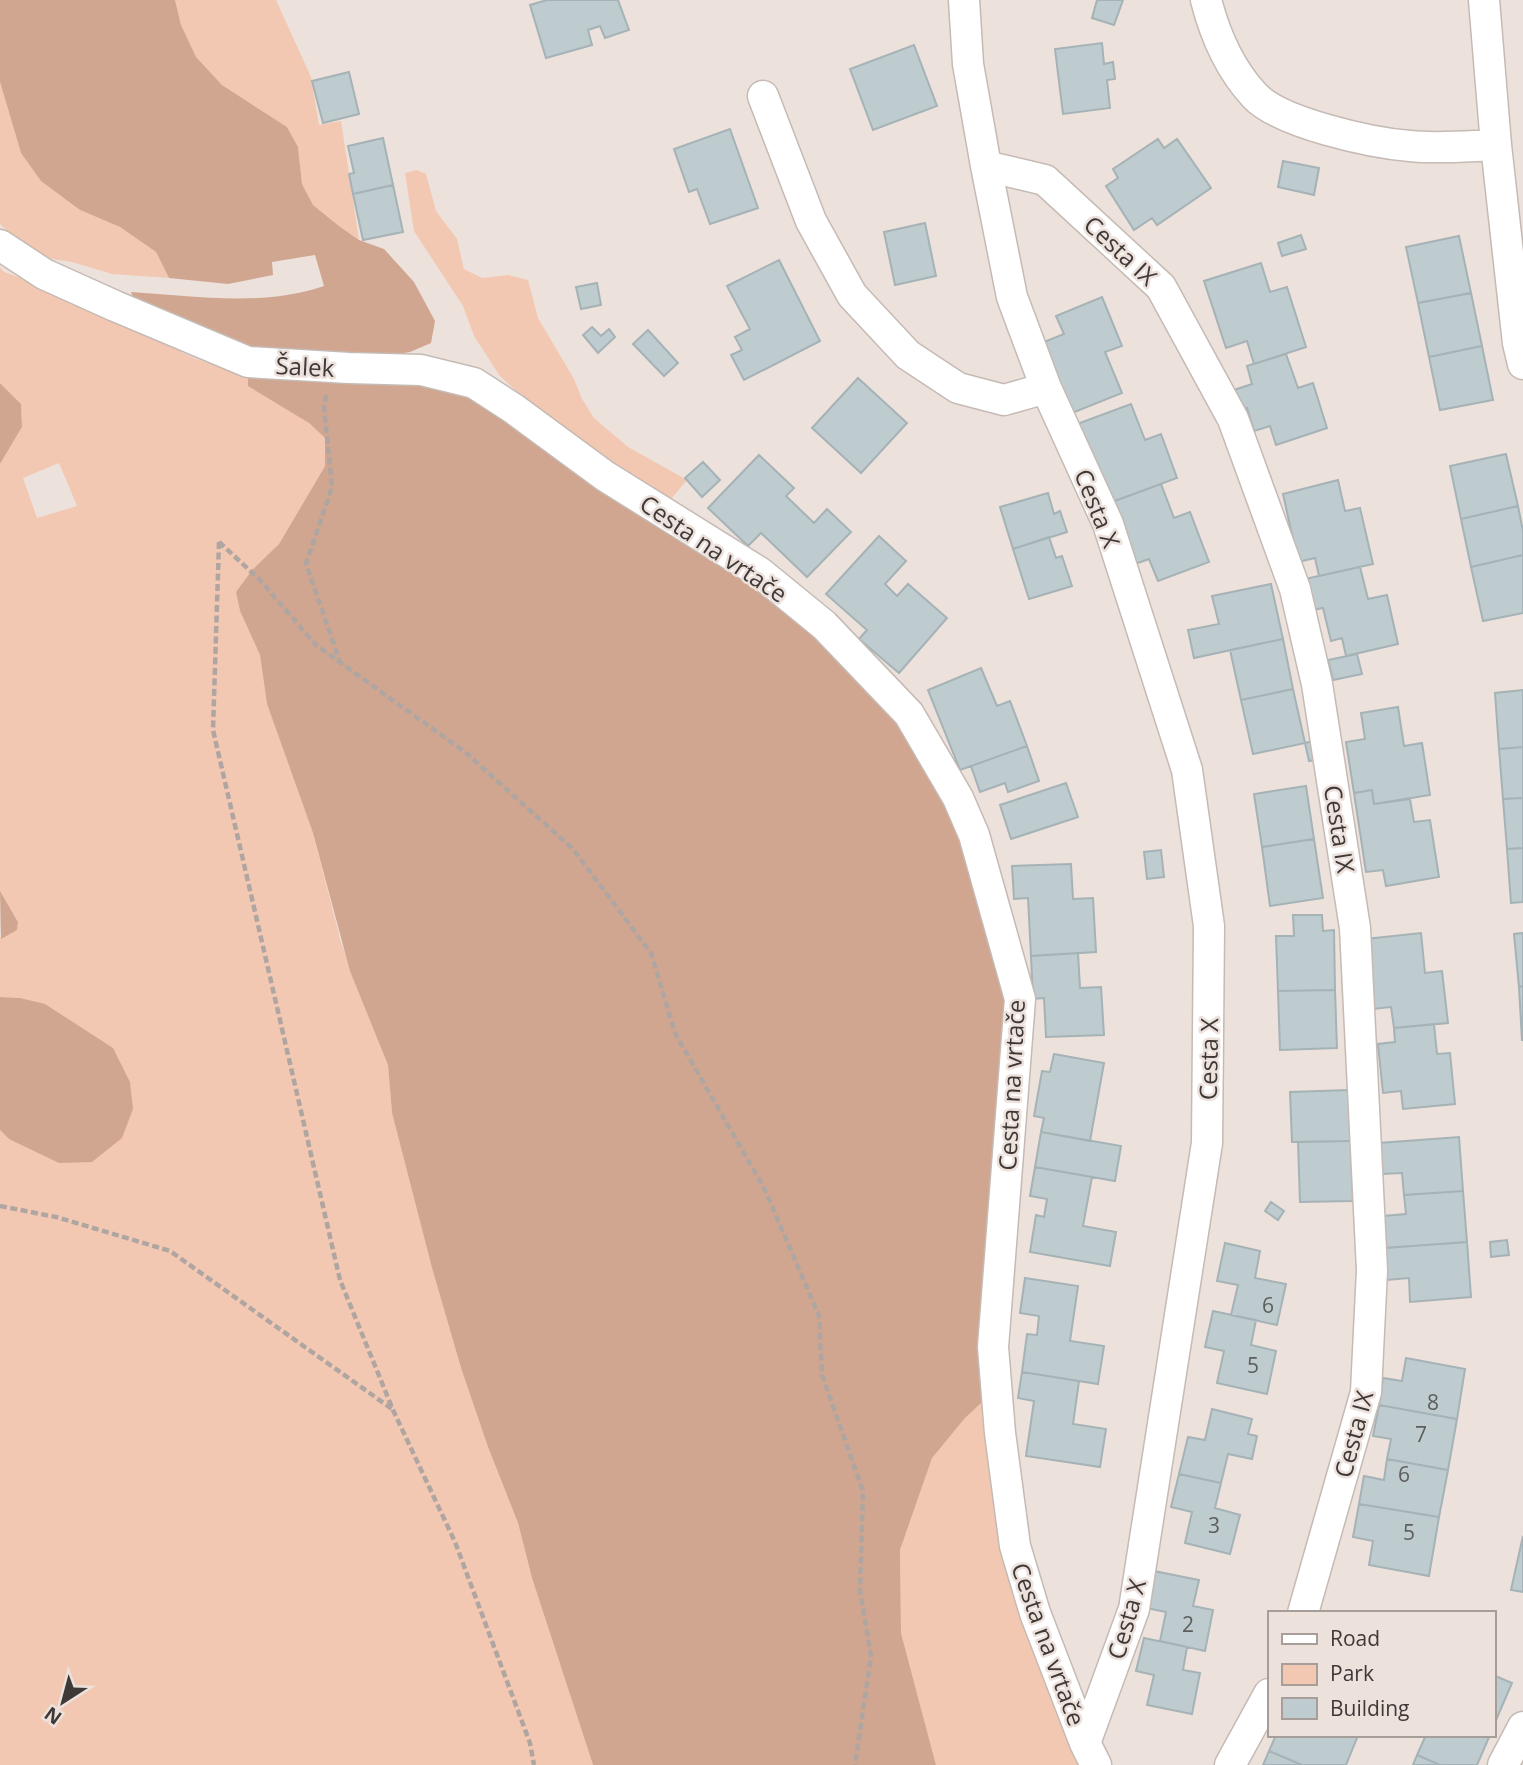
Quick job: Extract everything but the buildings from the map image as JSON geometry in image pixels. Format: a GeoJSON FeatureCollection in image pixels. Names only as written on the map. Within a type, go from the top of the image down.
{"type":"FeatureCollection","features":[{"type":"Feature","properties":{"kind":"street","name":"Cesta X"},"geometry":{"type":"LineString","coordinates":[[964,0],[968,64],[1012,297],[1046,388],[1108,524],[1187,770],[1209,926],[1207,1143],[1134,1609],[1091,1754]]}},
{"type":"Feature","properties":{"kind":"street"},"geometry":{"type":"LineString","coordinates":[[1206,0],[1227,59],[1255,97],[1281,114],[1331,132],[1410,146],[1496,145]]}},
{"type":"Feature","properties":{"kind":"street"},"geometry":{"type":"LineString","coordinates":[[1484,0],[1517,343],[1523,364]]}},
{"type":"Feature","properties":{"kind":"street"},"geometry":{"type":"LineString","coordinates":[[763,96],[811,221],[852,295],[908,355],[958,388],[1004,400],[1046,388]]}},
{"type":"Feature","properties":{"kind":"street","name":"Cesta IX"},"geometry":{"type":"LineString","coordinates":[[986,166],[1045,180],[1161,288],[1233,419],[1295,589],[1317,684],[1355,928],[1372,1270],[1366,1392],[1304,1611]]}},
{"type":"Feature","properties":{"kind":"street","name":"Šalek"},"geometry":{"type":"LineString","coordinates":[[0,245],[44,274],[248,362],[421,370],[474,383],[605,476]]}},
{"type":"Feature","properties":{"kind":"street","name":"Cesta na vrtače"},"geometry":{"type":"LineString","coordinates":[[605,476],[759,572],[824,625],[909,714],[958,798],[974,835],[1020,999],[993,1347],[1000,1433],[1015,1546],[1035,1614],[1091,1754]]}},
{"type":"Feature","properties":{"kind":"street"},"geometry":{"type":"LineString","coordinates":[[1230,1765],[1268,1696]]}},
{"type":"Feature","properties":{"kind":"street"},"geometry":{"type":"LineString","coordinates":[[1503,1765],[1523,1727]]}},
{"type":"Feature","properties":{"kind":"path"},"geometry":{"type":"LineString","coordinates":[[331,367],[324,407],[332,487],[306,564],[341,663]]}},
{"type":"Feature","properties":{"kind":"path"},"geometry":{"type":"LineString","coordinates":[[534,1765],[530,1742],[455,1542],[393,1410],[340,1280],[213,730],[219,542],[259,579],[316,645],[464,752],[573,849],[651,953],[675,1033],[765,1190],[819,1316],[822,1375],[863,1491],[860,1590],[871,1656],[855,1765]]}},
{"type":"Feature","properties":{"kind":"path"},"geometry":{"type":"LineString","coordinates":[[0,1206],[56,1217],[170,1251],[393,1410]]}},
{"type":"Feature","properties":{"kind":"green space"},"geometry":{"type":"Polygon","coordinates":[[[175,0],[276,0],[311,77],[319,125],[341,121],[359,240],[313,205],[302,184],[298,147],[287,127],[222,85],[195,57],[181,25],[175,0]]]}},
{"type":"Feature","properties":{"kind":"green space"},"geometry":{"type":"Polygon","coordinates":[[[0,82],[21,153],[80,210],[120,227],[156,252],[169,278],[112,274],[52,259],[23,246],[0,224],[0,82]]]}},
{"type":"Feature","properties":{"kind":"green space"},"geometry":{"type":"Polygon","coordinates":[[[417,170],[426,174],[436,211],[457,239],[464,269],[482,278],[508,275],[528,280],[538,318],[594,418],[628,447],[687,480],[671,499],[640,482],[545,418],[500,376],[474,336],[463,306],[414,231],[405,173],[417,170]]]}},
{"type":"Feature","properties":{"kind":"green space"},"geometry":{"type":"Polygon","coordinates":[[[0,267],[4,272],[35,283],[196,359],[248,376],[325,438],[325,466],[279,544],[252,570],[236,592],[240,611],[260,655],[267,704],[313,833],[341,942],[388,1065],[392,1113],[461,1368],[518,1523],[532,1578],[593,1765],[0,1765],[0,1130],[9,1139],[20,998],[0,997],[0,938],[17,930],[18,922],[0,891],[0,464],[22,427],[21,404],[0,383],[0,267]],[[59,463],[23,478],[37,518],[77,506],[59,463]]]}},
{"type":"Feature","properties":{"kind":"green space"},"geometry":{"type":"Polygon","coordinates":[[[991,1394],[1086,1765],[936,1765],[901,1633],[900,1550],[932,1457],[965,1418],[991,1394]]]}},
{"type":"Feature","properties":{"kind":"shaded area"},"geometry":{"type":"Polygon","coordinates":[[[0,0],[175,0],[181,25],[196,57],[222,85],[287,127],[298,147],[302,184],[313,205],[359,240],[384,249],[414,282],[435,321],[431,343],[410,352],[360,360],[282,355],[241,346],[135,303],[131,292],[253,298],[324,286],[315,255],[272,262],[273,275],[228,284],[169,278],[156,252],[120,227],[80,210],[41,181],[21,153],[0,82],[0,0]]]}},
{"type":"Feature","properties":{"kind":"shaded area"},"geometry":{"type":"Polygon","coordinates":[[[248,376],[424,378],[475,392],[771,588],[910,727],[961,819],[1012,1004],[991,1394],[965,1418],[932,1458],[900,1550],[901,1633],[936,1765],[593,1765],[532,1578],[518,1523],[461,1368],[392,1113],[388,1065],[350,971],[313,833],[267,704],[260,655],[240,611],[236,592],[252,570],[279,544],[325,466],[325,438],[309,423],[248,386],[248,376]]]}},
{"type":"Feature","properties":{"kind":"shaded area"},"geometry":{"type":"Polygon","coordinates":[[[0,383],[21,404],[22,427],[0,464],[0,383]]]}},
{"type":"Feature","properties":{"kind":"shaded area"},"geometry":{"type":"Polygon","coordinates":[[[0,891],[18,922],[17,930],[1,939],[0,891]]]}},
{"type":"Feature","properties":{"kind":"shaded area"},"geometry":{"type":"Polygon","coordinates":[[[0,997],[45,1004],[113,1048],[130,1082],[133,1109],[122,1138],[92,1162],[59,1163],[9,1139],[0,1130],[0,997]]]}}]}
